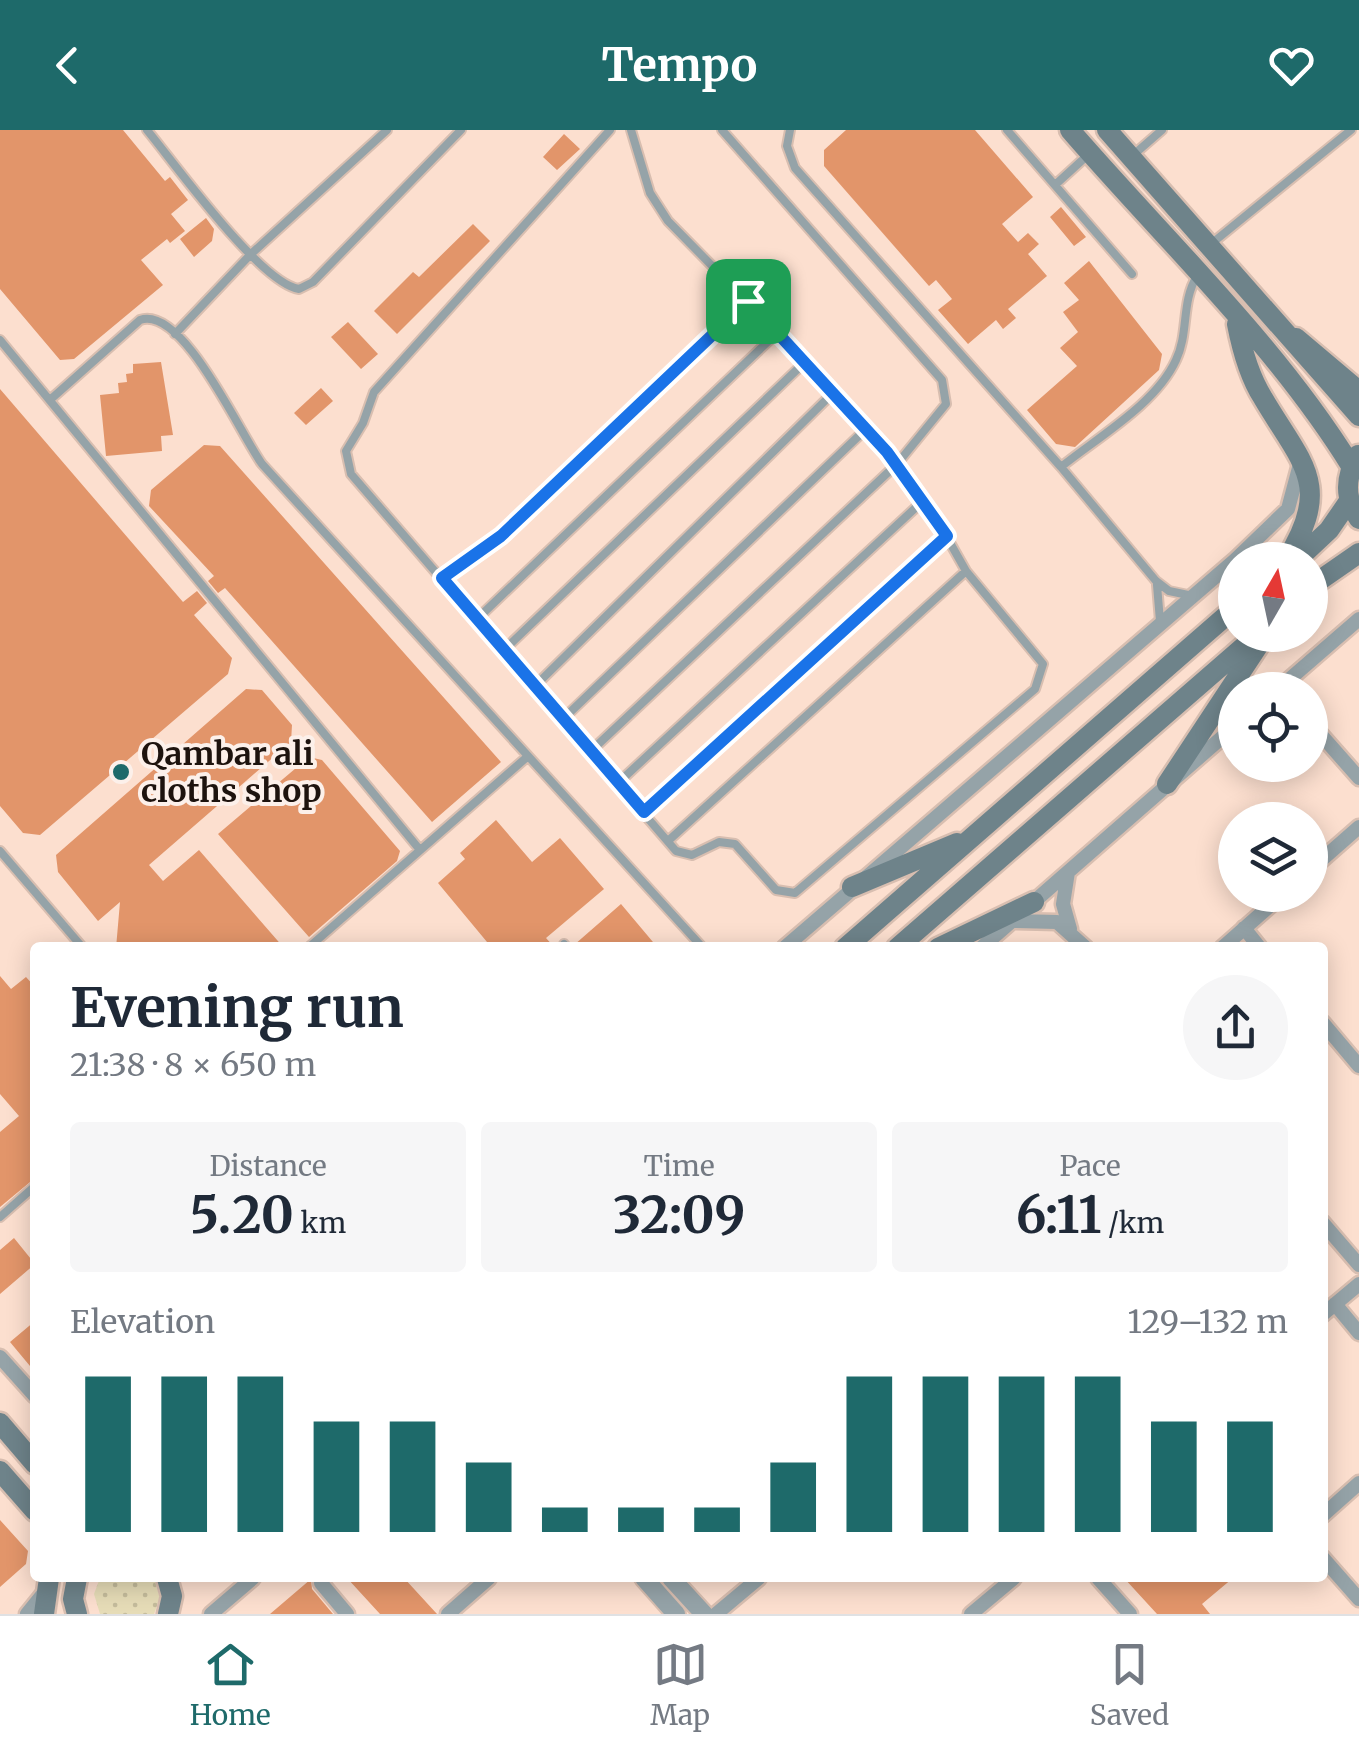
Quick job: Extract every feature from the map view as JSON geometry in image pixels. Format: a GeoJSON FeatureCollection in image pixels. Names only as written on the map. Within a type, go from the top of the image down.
{"type":"FeatureCollection","features":[{"type":"Feature","properties":{"kind":"main road"},"geometry":{"type":"LineString","coordinates":[[1070,130],[1355,460],[1354,510],[1316,542]]}},
{"type":"Feature","properties":{"kind":"main road"},"geometry":{"type":"LineString","coordinates":[[1107,130],[1359,416]]}},
{"type":"Feature","properties":{"kind":"main road"},"geometry":{"type":"LineString","coordinates":[[1236,318],[1260,394],[1300,453],[1310,496],[1307,517],[1295,542]]}},
{"type":"Feature","properties":{"kind":"main road"},"geometry":{"type":"LineString","coordinates":[[1278,327],[1314,350],[1359,392]]}},
{"type":"Feature","properties":{"kind":"main road"},"geometry":{"type":"LineString","coordinates":[[1328,575],[1359,553]]}},
{"type":"Feature","properties":{"kind":"main road"},"geometry":{"type":"LineString","coordinates":[[851,942],[1218,623]]}},
{"type":"Feature","properties":{"kind":"main road"},"geometry":{"type":"LineString","coordinates":[[904,942],[1237,652]]}},
{"type":"Feature","properties":{"kind":"main road"},"geometry":{"type":"LineString","coordinates":[[1168,784],[1255,652]]}},
{"type":"Feature","properties":{"kind":"main road"},"geometry":{"type":"LineString","coordinates":[[852,887],[972,836]]}},
{"type":"Feature","properties":{"kind":"main road"},"geometry":{"type":"LineString","coordinates":[[951,942],[1034,902]]}},
{"type":"Feature","properties":{"kind":"main road"},"geometry":{"type":"LineString","coordinates":[[0,1423],[30,1458]]}},
{"type":"Feature","properties":{"kind":"main road"},"geometry":{"type":"LineString","coordinates":[[0,1471],[30,1506]]}},
{"type":"Feature","properties":{"kind":"main road"},"geometry":{"type":"LineString","coordinates":[[44,1614],[49,1582]]}},
{"type":"Feature","properties":{"kind":"street"},"geometry":{"type":"LineString","coordinates":[[1254,542],[1288,510],[1300,453]]}},
{"type":"Feature","properties":{"kind":"street"},"geometry":{"type":"LineString","coordinates":[[791,942],[1218,575]]}},
{"type":"Feature","properties":{"kind":"street"},"geometry":{"type":"LineString","coordinates":[[1298,672],[1359,619]]}},
{"type":"Feature","properties":{"kind":"street"},"geometry":{"type":"LineString","coordinates":[[988,942],[1218,741]]}},
{"type":"Feature","properties":{"kind":"street"},"geometry":{"type":"LineString","coordinates":[[1328,743],[1359,778]]}},
{"type":"Feature","properties":{"kind":"street"},"geometry":{"type":"LineString","coordinates":[[1328,855],[1359,828]]}},
{"type":"Feature","properties":{"kind":"street"},"geometry":{"type":"LineString","coordinates":[[1068,872],[1063,904],[1070,930]]}},
{"type":"Feature","properties":{"kind":"street"},"geometry":{"type":"LineString","coordinates":[[1229,942],[1262,912]]}},
{"type":"Feature","properties":{"kind":"street"},"geometry":{"type":"LineString","coordinates":[[1011,921],[1049,919],[1070,930],[1081,942]]}},
{"type":"Feature","properties":{"kind":"street"},"geometry":{"type":"LineString","coordinates":[[1244,928],[1255,942]]}},
{"type":"Feature","properties":{"kind":"street"},"geometry":{"type":"LineString","coordinates":[[1328,1028],[1356,1057]]}},
{"type":"Feature","properties":{"kind":"street"},"geometry":{"type":"LineString","coordinates":[[1328,1229],[1359,1264]]}},
{"type":"Feature","properties":{"kind":"street"},"geometry":{"type":"LineString","coordinates":[[1328,1310],[1359,1284]]}},
{"type":"Feature","properties":{"kind":"street"},"geometry":{"type":"LineString","coordinates":[[1336,1304],[1359,1333]]}},
{"type":"Feature","properties":{"kind":"street"},"geometry":{"type":"LineString","coordinates":[[0,1357],[30,1390]]}},
{"type":"Feature","properties":{"kind":"street"},"geometry":{"type":"LineString","coordinates":[[1328,1511],[1359,1483]]}},
{"type":"Feature","properties":{"kind":"street"},"geometry":{"type":"LineString","coordinates":[[1328,1564],[1359,1599]]}},
{"type":"Feature","properties":{"kind":"street"},"geometry":{"type":"LineString","coordinates":[[26,1614],[48,1582]]}},
{"type":"Feature","properties":{"kind":"street"},"geometry":{"type":"LineString","coordinates":[[212,1614],[249,1582]]}},
{"type":"Feature","properties":{"kind":"street"},"geometry":{"type":"LineString","coordinates":[[448,1614],[484,1582]]}},
{"type":"Feature","properties":{"kind":"street"},"geometry":{"type":"LineString","coordinates":[[648,1582],[676,1614]]}},
{"type":"Feature","properties":{"kind":"street"},"geometry":{"type":"LineString","coordinates":[[675,1582],[704,1614]]}},
{"type":"Feature","properties":{"kind":"street"},"geometry":{"type":"LineString","coordinates":[[716,1614],[754,1582]]}},
{"type":"Feature","properties":{"kind":"street"},"geometry":{"type":"LineString","coordinates":[[971,1614],[1009,1582]]}},
{"type":"Feature","properties":{"kind":"street"},"geometry":{"type":"LineString","coordinates":[[1102,1582],[1130,1614]]}},
{"type":"Feature","properties":{"kind":"street"},"geometry":{"type":"LineString","coordinates":[[321,1583],[347,1614]]}},
{"type":"Feature","properties":{"kind":"lane"},"geometry":{"type":"LineString","coordinates":[[147,130],[250,255],[288,286],[309,286],[461,130]]}},
{"type":"Feature","properties":{"kind":"lane"},"geometry":{"type":"LineString","coordinates":[[175,334],[250,255],[387,130]]}},
{"type":"Feature","properties":{"kind":"lane"},"geometry":{"type":"LineString","coordinates":[[610,130],[386,376],[348,444],[345,459],[351,474],[668,841],[687,856],[719,842],[734,844],[776,890],[795,893],[1035,689],[1043,671],[1041,658],[966,572],[924,500],[835,391],[658,208],[631,130]]}},
{"type":"Feature","properties":{"kind":"lane"},"geometry":{"type":"LineString","coordinates":[[591,751],[897,464],[944,410],[945,386],[722,130]]}},
{"type":"Feature","properties":{"kind":"lane"},"geometry":{"type":"LineString","coordinates":[[790,130],[786,146],[795,168],[1062,467],[1156,581],[1169,591],[1193,596]]}},
{"type":"Feature","properties":{"kind":"lane"},"geometry":{"type":"LineString","coordinates":[[1007,130],[1132,274]]}},
{"type":"Feature","properties":{"kind":"lane"},"geometry":{"type":"LineString","coordinates":[[1130,157],[1162,130]]}},
{"type":"Feature","properties":{"kind":"lane"},"geometry":{"type":"LineString","coordinates":[[1208,246],[1351,130]]}},
{"type":"Feature","properties":{"kind":"lane"},"geometry":{"type":"LineString","coordinates":[[1055,184],[1090,153]]}},
{"type":"Feature","properties":{"kind":"lane"},"geometry":{"type":"LineString","coordinates":[[1062,467],[1168,374],[1182,345],[1187,300],[1197,276]]}},
{"type":"Feature","properties":{"kind":"lane"},"geometry":{"type":"LineString","coordinates":[[442,578],[501,536],[748,301]]}},
{"type":"Feature","properties":{"kind":"lane"},"geometry":{"type":"LineString","coordinates":[[51,399],[140,320],[160,319],[214,381],[262,464],[697,942]]}},
{"type":"Feature","properties":{"kind":"lane"},"geometry":{"type":"LineString","coordinates":[[477,619],[778,332]]}},
{"type":"Feature","properties":{"kind":"lane"},"geometry":{"type":"LineString","coordinates":[[0,340],[420,850]]}},
{"type":"Feature","properties":{"kind":"lane"},"geometry":{"type":"LineString","coordinates":[[504,650],[806,361]]}},
{"type":"Feature","properties":{"kind":"lane"},"geometry":{"type":"LineString","coordinates":[[535,686],[835,391]]}},
{"type":"Feature","properties":{"kind":"lane"},"geometry":{"type":"LineString","coordinates":[[564,720],[866,428]]}},
{"type":"Feature","properties":{"kind":"lane"},"geometry":{"type":"LineString","coordinates":[[618,783],[924,500]]}},
{"type":"Feature","properties":{"kind":"lane"},"geometry":{"type":"LineString","coordinates":[[644,812],[947,536]]}},
{"type":"Feature","properties":{"kind":"lane"},"geometry":{"type":"LineString","coordinates":[[668,841],[966,572]]}},
{"type":"Feature","properties":{"kind":"lane"},"geometry":{"type":"LineString","coordinates":[[1156,581],[1162,606],[1160,624]]}},
{"type":"Feature","properties":{"kind":"lane"},"geometry":{"type":"LineString","coordinates":[[315,942],[527,758]]}},
{"type":"Feature","properties":{"kind":"lane"},"geometry":{"type":"LineString","coordinates":[[0,852],[78,942]]}},
{"type":"Feature","properties":{"kind":"lane"},"geometry":{"type":"LineString","coordinates":[[0,1217],[30,1190]]}},
{"type":"Feature","properties":{"kind":"sand"},"geometry":{"type":"Polygon","coordinates":[[[98,1582],[155,1582],[160,1598],[154,1614],[100,1614],[94,1594],[98,1582]]]}},
{"type":"Feature","properties":{"kind":"building"},"geometry":{"type":"Polygon","coordinates":[[[0,130],[123,130],[165,181],[170,177],[188,200],[171,214],[185,231],[170,243],[167,239],[141,260],[163,285],[74,359],[60,360],[0,289],[0,130]]]}},
{"type":"Feature","properties":{"kind":"building"},"geometry":{"type":"Polygon","coordinates":[[[846,130],[975,130],[1033,197],[1002,224],[1018,242],[1028,233],[1039,244],[1028,254],[1047,276],[1008,309],[1016,318],[1003,329],[996,320],[968,344],[938,310],[952,299],[936,280],[929,286],[824,166],[824,150],[846,130]]]}},
{"type":"Feature","properties":{"kind":"building"},"geometry":{"type":"Polygon","coordinates":[[[564,134],[580,149],[557,170],[543,157],[564,134]]]}},
{"type":"Feature","properties":{"kind":"building"},"geometry":{"type":"Polygon","coordinates":[[[1061,207],[1086,237],[1074,246],[1050,217],[1061,207]]]}},
{"type":"Feature","properties":{"kind":"building"},"geometry":{"type":"Polygon","coordinates":[[[206,218],[214,229],[212,241],[194,257],[180,239],[206,218]]]}},
{"type":"Feature","properties":{"kind":"building"},"geometry":{"type":"Polygon","coordinates":[[[473,224],[490,241],[397,334],[374,311],[413,272],[419,277],[473,224]]]}},
{"type":"Feature","properties":{"kind":"building"},"geometry":{"type":"Polygon","coordinates":[[[1089,261],[1162,354],[1159,370],[1075,447],[1056,444],[1027,410],[1077,366],[1060,348],[1078,332],[1063,312],[1079,300],[1064,283],[1089,261]]]}},
{"type":"Feature","properties":{"kind":"building"},"geometry":{"type":"Polygon","coordinates":[[[348,322],[378,354],[361,369],[331,337],[348,322]]]}},
{"type":"Feature","properties":{"kind":"building"},"geometry":{"type":"Polygon","coordinates":[[[161,362],[173,435],[161,436],[162,451],[106,456],[100,395],[119,393],[118,383],[127,382],[126,374],[133,373],[133,364],[161,362]]]}},
{"type":"Feature","properties":{"kind":"building"},"geometry":{"type":"Polygon","coordinates":[[[321,388],[333,401],[306,425],[294,413],[321,388]]]}},
{"type":"Feature","properties":{"kind":"building"},"geometry":{"type":"Polygon","coordinates":[[[0,389],[183,602],[197,591],[207,603],[194,615],[232,658],[228,674],[40,835],[23,833],[0,806],[0,389]]]}},
{"type":"Feature","properties":{"kind":"building"},"geometry":{"type":"Polygon","coordinates":[[[204,445],[220,446],[501,762],[432,822],[225,588],[218,593],[208,581],[214,576],[149,506],[151,490],[204,445]]]}},
{"type":"Feature","properties":{"kind":"building"},"geometry":{"type":"Polygon","coordinates":[[[246,689],[262,690],[292,725],[291,742],[149,865],[163,881],[199,850],[279,942],[117,942],[120,902],[98,921],[58,872],[56,855],[246,689]]]}},
{"type":"Feature","properties":{"kind":"building"},"geometry":{"type":"Polygon","coordinates":[[[309,757],[322,760],[400,851],[397,861],[309,937],[218,834],[309,757]]]}},
{"type":"Feature","properties":{"kind":"building"},"geometry":{"type":"Polygon","coordinates":[[[496,820],[532,862],[560,838],[604,889],[546,938],[550,942],[487,942],[438,883],[465,859],[460,853],[496,820]]]}},
{"type":"Feature","properties":{"kind":"building"},"geometry":{"type":"Polygon","coordinates":[[[621,904],[653,942],[577,942],[621,904]]]}},
{"type":"Feature","properties":{"kind":"building"},"geometry":{"type":"Polygon","coordinates":[[[0,976],[11,989],[26,977],[30,981],[30,1182],[0,1207],[0,1132],[19,1116],[0,1094],[0,976]]]}},
{"type":"Feature","properties":{"kind":"building"},"geometry":{"type":"Polygon","coordinates":[[[14,1238],[30,1258],[30,1268],[0,1294],[0,1250],[14,1238]]]}},
{"type":"Feature","properties":{"kind":"building"},"geometry":{"type":"Polygon","coordinates":[[[30,1325],[30,1366],[10,1342],[30,1325]]]}},
{"type":"Feature","properties":{"kind":"building"},"geometry":{"type":"Polygon","coordinates":[[[0,1520],[28,1551],[26,1564],[0,1587],[0,1520]]]}},
{"type":"Feature","properties":{"kind":"building"},"geometry":{"type":"Polygon","coordinates":[[[311,1582],[312,1589],[333,1614],[270,1614],[311,1582]]]}},
{"type":"Feature","properties":{"kind":"building"},"geometry":{"type":"Polygon","coordinates":[[[351,1582],[408,1582],[437,1614],[380,1614],[351,1582]]]}},
{"type":"Feature","properties":{"kind":"building"},"geometry":{"type":"Polygon","coordinates":[[[1128,1582],[1228,1582],[1202,1604],[1210,1614],[1157,1614],[1128,1582]]]}},
{"type":"Feature","properties":{"kind":"place","name":"Qambar ali cloths shop"},"geometry":{"type":"Point","coordinates":[121,772]}},
{"type":"Feature","properties":{"kind":"route"},"geometry":{"type":"LineString","coordinates":[[748,301],[835,391],[887,452],[947,536],[644,812],[442,578],[501,536],[748,301]]}}]}
